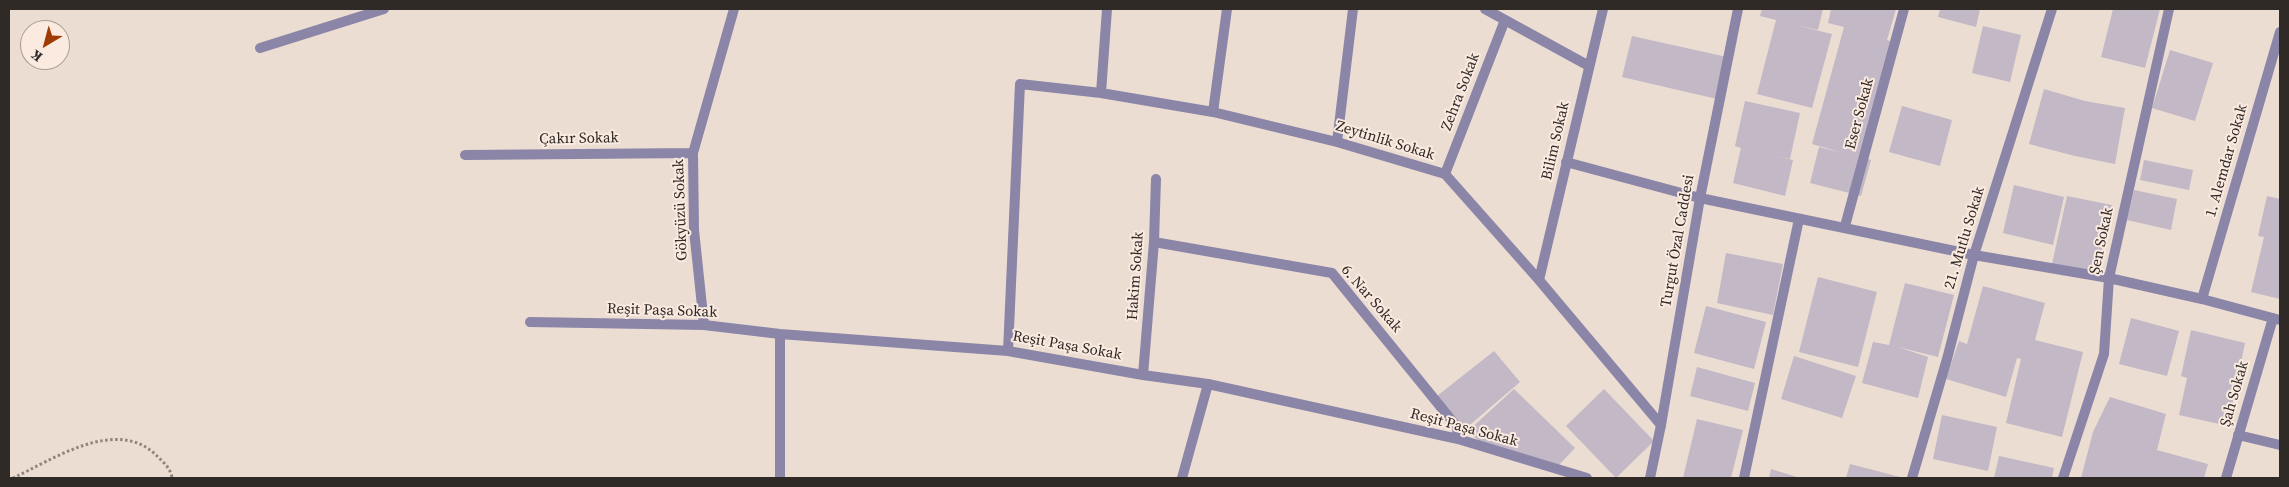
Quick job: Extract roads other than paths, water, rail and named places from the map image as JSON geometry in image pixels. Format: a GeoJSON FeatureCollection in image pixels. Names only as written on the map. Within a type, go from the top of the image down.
{"type":"FeatureCollection","features":[{"type":"Feature","properties":{"kind":"street"},"geometry":{"type":"LineString","coordinates":[[260,48],[384,9]]}},
{"type":"Feature","properties":{"kind":"street","name":"Gökyüzü Sokak"},"geometry":{"type":"LineString","coordinates":[[704,325],[694,230],[693,152],[734,9]]}},
{"type":"Feature","properties":{"kind":"street"},"geometry":{"type":"LineString","coordinates":[[1101,93],[1107,9]]}},
{"type":"Feature","properties":{"kind":"street"},"geometry":{"type":"LineString","coordinates":[[1213,112],[1227,9]]}},
{"type":"Feature","properties":{"kind":"street"},"geometry":{"type":"LineString","coordinates":[[1337,142],[1353,9]]}},
{"type":"Feature","properties":{"kind":"street"},"geometry":{"type":"LineString","coordinates":[[1485,9],[1589,66]]}},
{"type":"Feature","properties":{"kind":"street","name":"Bilim Sokak"},"geometry":{"type":"LineString","coordinates":[[1539,280],[1602,9]]}},
{"type":"Feature","properties":{"kind":"street","name":"Turgut Özal Caddesi"},"geometry":{"type":"LineString","coordinates":[[1650,478],[1661,425],[1700,198],[1738,9]]}},
{"type":"Feature","properties":{"kind":"street","name":"Eser Sokak"},"geometry":{"type":"LineString","coordinates":[[1845,226],[1904,9]]}},
{"type":"Feature","properties":{"kind":"street","name":"21. Mutlu Sokak"},"geometry":{"type":"LineString","coordinates":[[1912,478],[1947,359],[1974,255],[2052,9]]}},
{"type":"Feature","properties":{"kind":"street","name":"Şen Sokak"},"geometry":{"type":"LineString","coordinates":[[2063,478],[2104,354],[2108,278],[2169,9]]}},
{"type":"Feature","properties":{"kind":"street","name":"Zehra Sokak"},"geometry":{"type":"LineString","coordinates":[[1445,174],[1505,20]]}},
{"type":"Feature","properties":{"kind":"street","name":"1. Alemdar Sokak"},"geometry":{"type":"LineString","coordinates":[[2202,299],[2280,32]]}},
{"type":"Feature","properties":{"kind":"street","name":"Zeytinlik Sokak"},"geometry":{"type":"LineString","coordinates":[[1008,351],[1020,84],[1101,93],[1213,112],[1337,142],[1445,174],[1539,280],[1661,425]]}},
{"type":"Feature","properties":{"kind":"street","name":"Çakır Sokak"},"geometry":{"type":"LineString","coordinates":[[465,155],[693,152]]}},
{"type":"Feature","properties":{"kind":"street"},"geometry":{"type":"LineString","coordinates":[[1566,162],[1700,198],[1799,219],[1845,226],[1974,255],[2108,278],[2202,299],[2276,319]]}},
{"type":"Feature","properties":{"kind":"street","name":"Hakim Sokak"},"geometry":{"type":"LineString","coordinates":[[1143,375],[1154,242],[1156,179]]}},
{"type":"Feature","properties":{"kind":"street"},"geometry":{"type":"LineString","coordinates":[[1744,478],[1799,219]]}},
{"type":"Feature","properties":{"kind":"street","name":"6. Nar Sokak"},"geometry":{"type":"LineString","coordinates":[[1154,242],[1332,273],[1457,427],[1458,439]]}},
{"type":"Feature","properties":{"kind":"street","name":"Şah Sokak"},"geometry":{"type":"LineString","coordinates":[[2226,478],[2276,319]]}},
{"type":"Feature","properties":{"kind":"street","name":"Reşit Paşa Sokak"},"geometry":{"type":"LineString","coordinates":[[530,322],[704,325],[780,334],[1008,351],[1143,375],[1208,384],[1458,439],[1587,478]]}},
{"type":"Feature","properties":{"kind":"street"},"geometry":{"type":"LineString","coordinates":[[780,334],[780,478]]}},
{"type":"Feature","properties":{"kind":"street"},"geometry":{"type":"LineString","coordinates":[[1182,478],[1208,384]]}},
{"type":"Feature","properties":{"kind":"street"},"geometry":{"type":"LineString","coordinates":[[2238,435],[2280,445]]}}]}
